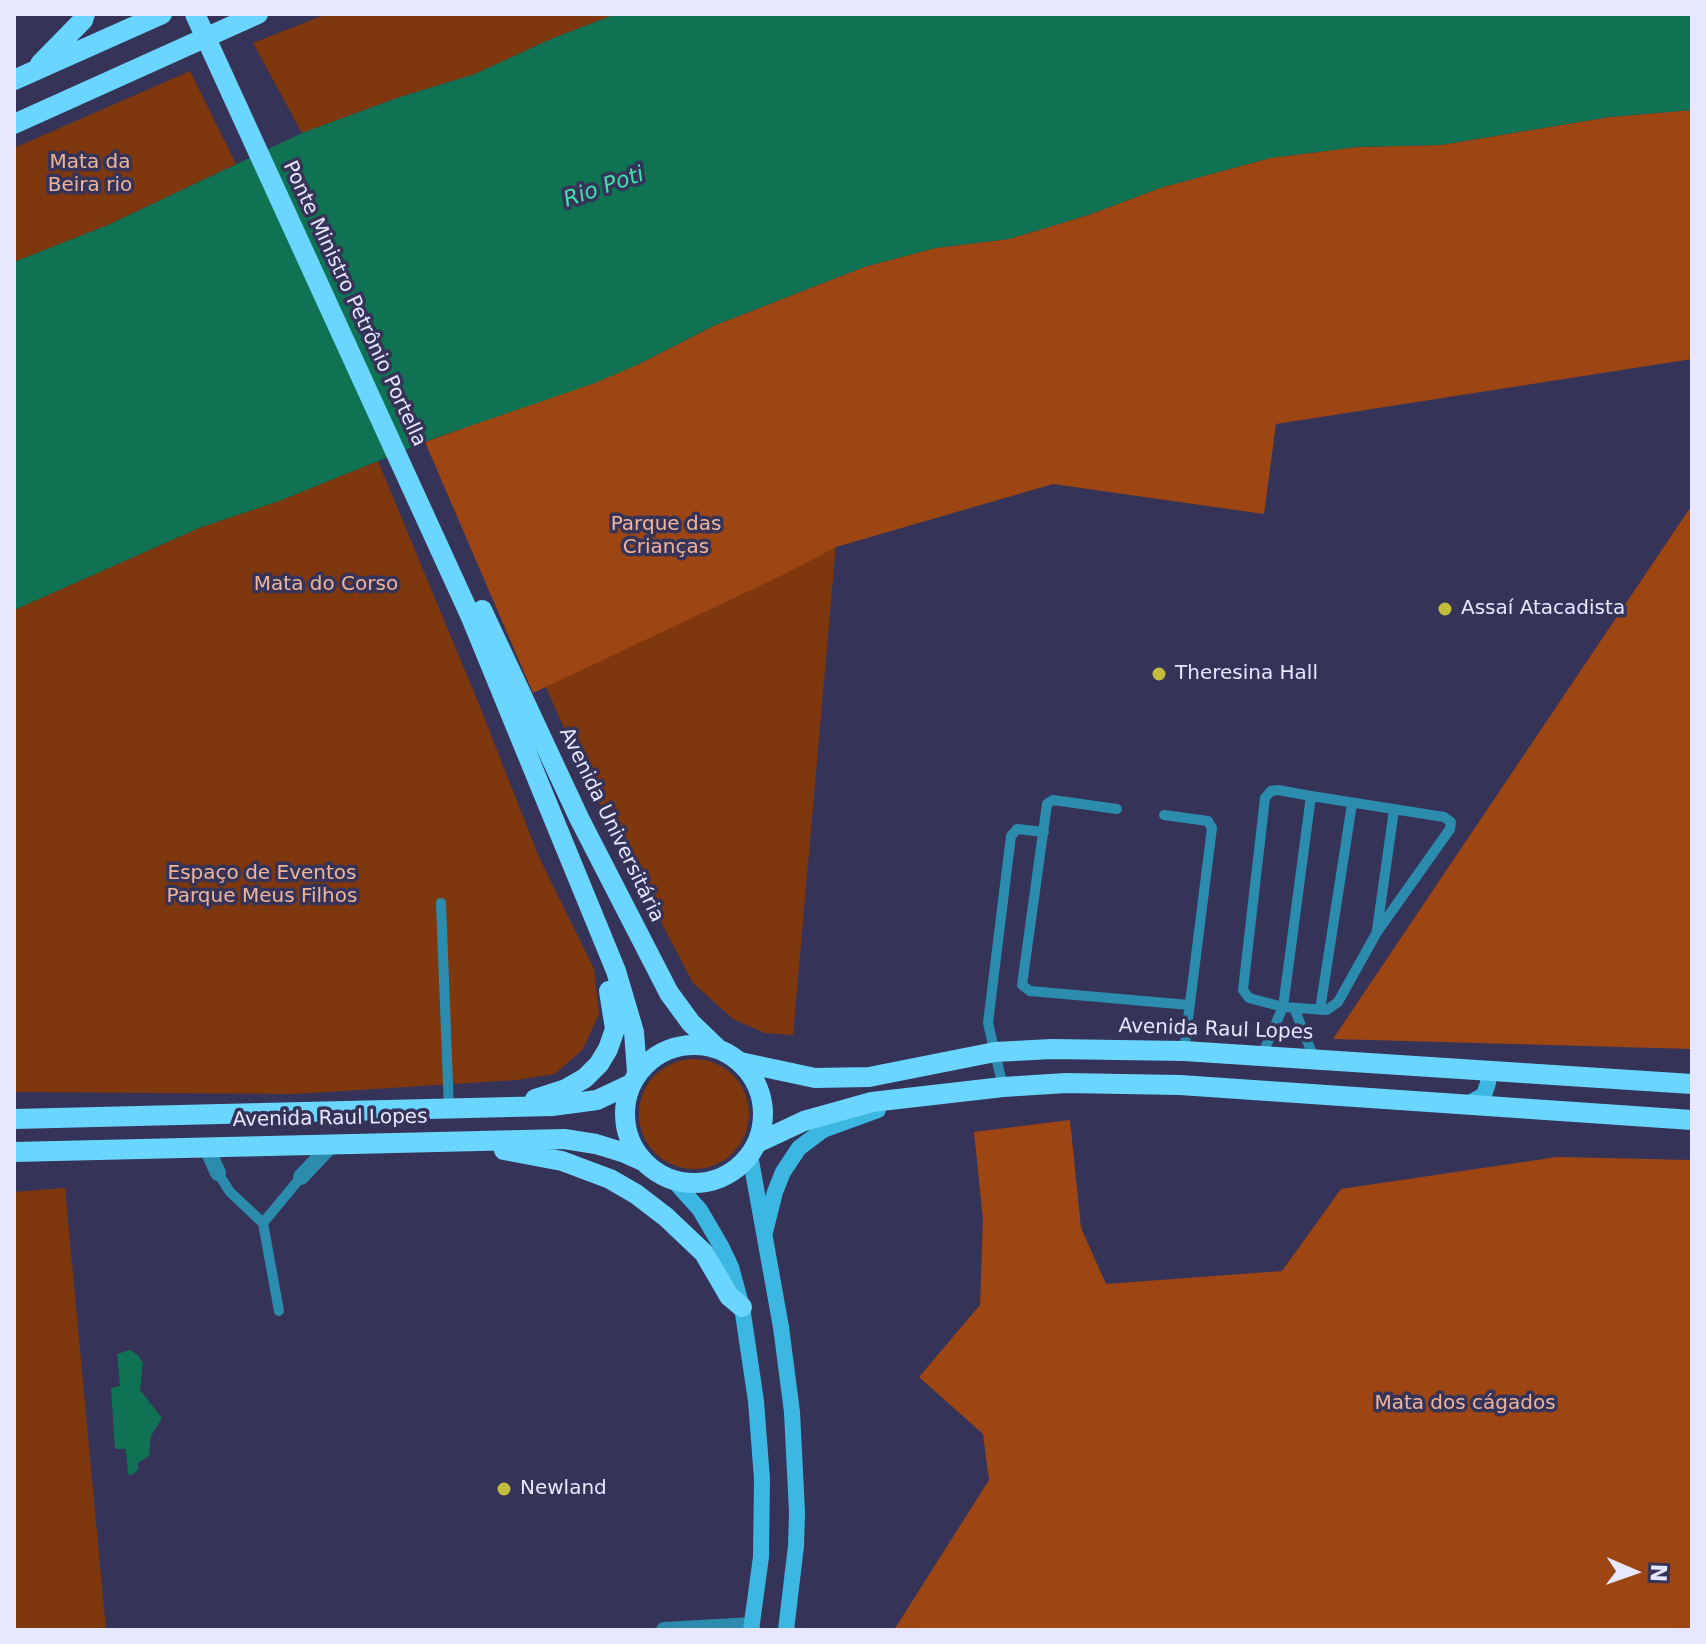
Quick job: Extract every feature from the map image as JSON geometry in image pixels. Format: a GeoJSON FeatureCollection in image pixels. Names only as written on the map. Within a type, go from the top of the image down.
{"type":"FeatureCollection","features":[{"type":"Feature","properties":{"kind":"main road"},"geometry":{"type":"LineString","coordinates":[[23,76],[83,20],[85,14]]}},
{"type":"Feature","properties":{"kind":"main road"},"geometry":{"type":"LineString","coordinates":[[23,76],[162,14]]}},
{"type":"Feature","properties":{"kind":"main road","name":"Ponte Ministro Petrônio Portella"},"geometry":{"type":"LineString","coordinates":[[195,14],[476,612]]}},
{"type":"Feature","properties":{"kind":"main road","name":"Ponte Ministro Petrônio Portella"},"geometry":{"type":"LineString","coordinates":[[210,14],[476,612]]}},
{"type":"Feature","properties":{"kind":"main road"},"geometry":{"type":"LineString","coordinates":[[14,124],[258,14]]}},
{"type":"Feature","properties":{"kind":"main road"},"geometry":{"type":"LineString","coordinates":[[476,612],[625,1001],[634,1032],[634,1078],[625,1113],[627,1130],[633,1147],[643,1161],[657,1173],[674,1181],[695,1184],[716,1180],[735,1170],[754,1149],[804,1121],[833,1111],[872,1102],[1003,1087],[1124,1083],[1692,1120]]}},
{"type":"Feature","properties":{"kind":"main road","name":"Avenida Universitária"},"geometry":{"type":"LineString","coordinates":[[476,612],[669,993],[691,1023],[717,1048]]}},
{"type":"Feature","properties":{"kind":"main road"},"geometry":{"type":"LineString","coordinates":[[494,1109],[566,1089],[585,1078],[608,1049],[615,1029],[614,1012],[592,931],[593,917]]}},
{"type":"Feature","properties":{"kind":"main road"},"geometry":{"type":"LineString","coordinates":[[634,1078],[652,1058],[668,1049],[686,1045],[717,1048],[740,1062],[750,1073],[761,1095],[763,1119],[754,1149],[795,1442],[796,1546],[786,1630]]}},
{"type":"Feature","properties":{"kind":"main road","name":"Avenida Raul Lopes"},"geometry":{"type":"LineString","coordinates":[[740,1062],[815,1078],[869,1077],[995,1052],[1052,1049],[1184,1051],[1692,1084]]}},
{"type":"Feature","properties":{"kind":"main road"},"geometry":{"type":"LineString","coordinates":[[1466,1105],[1484,1095],[1488,1069]]}},
{"type":"Feature","properties":{"kind":"main road","name":"Avenida Raul Lopes"},"geometry":{"type":"LineString","coordinates":[[14,1119],[494,1109],[573,1104],[597,1100],[634,1078]]}},
{"type":"Feature","properties":{"kind":"main road"},"geometry":{"type":"LineString","coordinates":[[765,1234],[783,1172],[807,1140],[838,1123],[911,1099]]}},
{"type":"Feature","properties":{"kind":"main road"},"geometry":{"type":"LineString","coordinates":[[111,1117],[111,1148]]}},
{"type":"Feature","properties":{"kind":"main road","name":"Avenida Raul Lopes"},"geometry":{"type":"LineString","coordinates":[[14,1152],[564,1139],[596,1144],[643,1161]]}},
{"type":"Feature","properties":{"kind":"main road"},"geometry":{"type":"LineString","coordinates":[[433,1141],[532,1154],[562,1161],[610,1179],[636,1194],[683,1232],[704,1253],[729,1296],[742,1307]]}},
{"type":"Feature","properties":{"kind":"main road"},"geometry":{"type":"LineString","coordinates":[[674,1181],[700,1210],[721,1246],[731,1267],[742,1307],[756,1401],[762,1479],[761,1557],[752,1628]]}},
{"type":"Feature","properties":{"kind":"street"},"geometry":{"type":"LineString","coordinates":[[301,1177],[333,1143]]}},
{"type":"Feature","properties":{"kind":"street"},"geometry":{"type":"LineString","coordinates":[[206,1146],[218,1173]]}},
{"type":"Feature","properties":{"kind":"street"},"geometry":{"type":"LineString","coordinates":[[664,1630],[752,1628]]}},
{"type":"Feature","properties":{"kind":"lane"},"geometry":{"type":"LineString","coordinates":[[1278,790],[1352,804],[1444,817],[1451,822],[1450,829],[1377,932],[1334,1007],[1320,1010],[1289,1007],[1249,998],[1243,990],[1265,798],[1271,791],[1278,790]]}},
{"type":"Feature","properties":{"kind":"lane"},"geometry":{"type":"LineString","coordinates":[[1262,1055],[1289,1007],[1311,796]]}},
{"type":"Feature","properties":{"kind":"lane"},"geometry":{"type":"LineString","coordinates":[[1117,809],[1053,800],[1047,804],[1021,977],[1025,989],[1189,1005]]}},
{"type":"Feature","properties":{"kind":"lane"},"geometry":{"type":"LineString","coordinates":[[1320,1010],[1352,804]]}},
{"type":"Feature","properties":{"kind":"lane"},"geometry":{"type":"LineString","coordinates":[[1377,932],[1394,810]]}},
{"type":"Feature","properties":{"kind":"lane"},"geometry":{"type":"LineString","coordinates":[[1164,815],[1208,821],[1212,828],[1184,1051]]}},
{"type":"Feature","properties":{"kind":"lane"},"geometry":{"type":"LineString","coordinates":[[1003,1087],[988,1023],[1011,836],[1017,829],[1044,832]]}},
{"type":"Feature","properties":{"kind":"lane"},"geometry":{"type":"LineString","coordinates":[[441,903],[449,1109]]}},
{"type":"Feature","properties":{"kind":"lane"},"geometry":{"type":"LineString","coordinates":[[1289,1007],[1314,1058]]}},
{"type":"Feature","properties":{"kind":"lane"},"geometry":{"type":"LineString","coordinates":[[218,1173],[230,1192],[263,1223],[279,1311]]}},
{"type":"Feature","properties":{"kind":"lane"},"geometry":{"type":"LineString","coordinates":[[263,1223],[301,1177]]}},
{"type":"Feature","properties":{"kind":"green space"},"geometry":{"type":"Polygon","coordinates":[[[327,14],[616,14],[551,39],[475,74],[397,98],[302,133],[253,43],[327,14]]]}},
{"type":"Feature","properties":{"kind":"green space","name":"Mata da Beira rio"},"geometry":{"type":"Polygon","coordinates":[[[190,71],[236,164],[108,225],[14,262],[14,148],[190,71]]]}},
{"type":"Feature","properties":{"kind":"green space","name":"Parque das Crianças"},"geometry":{"type":"Polygon","coordinates":[[[1692,110],[1692,359],[1276,424],[1264,514],[1053,484],[836,547],[533,693],[425,442],[639,364],[713,326],[864,267],[935,248],[1009,239],[1088,215],[1163,187],[1270,158],[1357,147],[1440,145],[1610,117],[1692,110]]]}},
{"type":"Feature","properties":{"kind":"green space","name":"Espaço de Eventos Parque Meus Filhos"},"geometry":{"type":"Polygon","coordinates":[[[378,461],[539,857],[594,969],[599,1014],[583,1049],[555,1074],[517,1080],[295,1094],[14,1092],[14,610],[199,528],[279,501],[378,461]]]}},
{"type":"Feature","properties":{"kind":"green space"},"geometry":{"type":"Polygon","coordinates":[[[841,487],[793,1035],[765,1033],[733,1019],[693,983],[588,782],[504,593],[841,487]]]}},
{"type":"Feature","properties":{"kind":"green space"},"geometry":{"type":"Polygon","coordinates":[[[1692,505],[1692,1049],[1333,1039],[1692,505]]]}},
{"type":"Feature","properties":{"kind":"green space"},"geometry":{"type":"Polygon","coordinates":[[[694,1059],[715,1063],[733,1075],[745,1093],[749,1114],[745,1135],[733,1153],[715,1165],[694,1169],[673,1165],[655,1153],[643,1135],[639,1114],[643,1093],[655,1075],[673,1063],[694,1059]]]}},
{"type":"Feature","properties":{"kind":"green space","name":"Mata dos cágados"},"geometry":{"type":"Polygon","coordinates":[[[1070,1120],[1081,1228],[1106,1284],[1282,1271],[1341,1189],[1557,1157],[1692,1160],[1692,1630],[894,1630],[989,1480],[983,1434],[919,1377],[980,1305],[983,1219],[974,1132],[1070,1120]]]}},
{"type":"Feature","properties":{"kind":"green space"},"geometry":{"type":"Polygon","coordinates":[[[65,1188],[106,1630],[14,1630],[14,1192],[65,1188]]]}},
{"type":"Feature","properties":{"kind":"water","name":"Rio Poti"},"geometry":{"type":"Polygon","coordinates":[[[616,14],[1692,14],[1692,110],[1609,117],[1440,145],[1357,147],[1270,158],[1163,187],[1088,215],[1009,239],[935,248],[864,267],[713,326],[595,383],[432,439],[279,501],[199,528],[14,610],[14,262],[108,225],[302,133],[397,98],[475,74],[551,39],[616,14]]]}},
{"type":"Feature","properties":{"kind":"water"},"geometry":{"type":"Polygon","coordinates":[[[130,1350],[143,1363],[140,1390],[162,1418],[151,1436],[149,1456],[138,1463],[134,1474],[128,1475],[126,1449],[115,1449],[111,1388],[120,1386],[117,1354],[130,1350]]]}},
{"type":"Feature","properties":{"kind":"place","name":"Assaí Atacadista"},"geometry":{"type":"Point","coordinates":[1445,609]}},
{"type":"Feature","properties":{"kind":"place","name":"Theresina Hall"},"geometry":{"type":"Point","coordinates":[1159,674]}},
{"type":"Feature","properties":{"kind":"place","name":"Newland"},"geometry":{"type":"Point","coordinates":[504,1489]}},
{"type":"Feature","properties":{"kind":"park label","name":"Mata do Corso"},"geometry":{"type":"Point","coordinates":[326,585]}}]}
